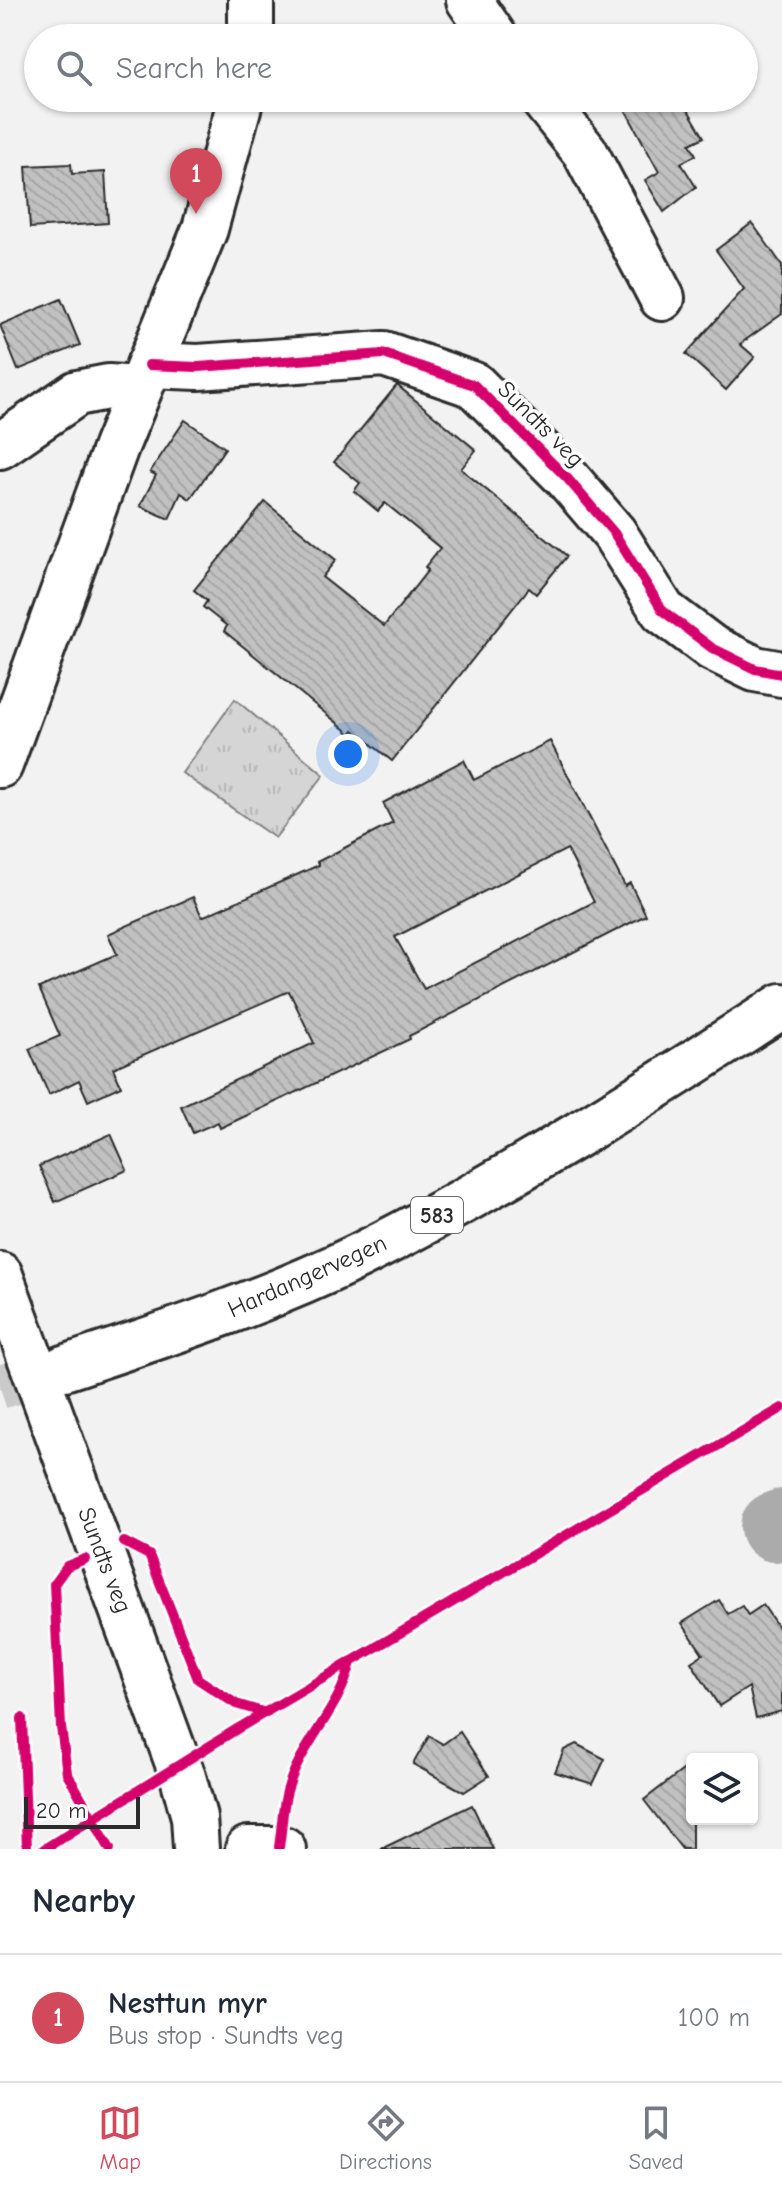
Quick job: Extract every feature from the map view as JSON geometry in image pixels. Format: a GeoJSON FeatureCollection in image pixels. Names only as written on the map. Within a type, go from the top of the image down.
{"type":"FeatureCollection","features":[{"type":"Feature","properties":{"kind":"street"},"geometry":{"type":"LineString","coordinates":[[251,0],[251,24]]}},
{"type":"Feature","properties":{"kind":"street"},"geometry":{"type":"LineString","coordinates":[[469,0],[485,24]]}},
{"type":"Feature","properties":{"kind":"street"},"geometry":{"type":"LineString","coordinates":[[0,765],[144,377],[205,229],[237,112]]}},
{"type":"Feature","properties":{"kind":"street"},"geometry":{"type":"LineString","coordinates":[[553,112],[585,152],[662,298]]}},
{"type":"Feature","properties":{"kind":"street","name":"Sundts veg"},"geometry":{"type":"LineString","coordinates":[[0,446],[77,393],[198,367],[384,354],[474,385],[567,478],[614,533],[663,611],[712,648],[755,669],[782,674]]}},
{"type":"Feature","properties":{"kind":"street","name":"Hardangervegen"},"geometry":{"type":"LineString","coordinates":[[64,1368],[202,1322],[356,1257],[508,1178],[782,1006]]}},
{"type":"Feature","properties":{"kind":"street","name":"Sundts veg"},"geometry":{"type":"LineString","coordinates":[[0,1275],[178,1762],[194,1817],[196,1849]]}},
{"type":"Feature","properties":{"kind":"street"},"geometry":{"type":"LineString","coordinates":[[248,1849],[283,1849]]}},
{"type":"Feature","properties":{"kind":"green space"},"geometry":{"type":"Polygon","coordinates":[[[235,699],[324,775],[275,838],[182,773],[235,699]]]}},
{"type":"Feature","properties":{"kind":"building"},"geometry":{"type":"Polygon","coordinates":[[[627,112],[689,112],[704,137],[690,144],[696,155],[681,163],[696,187],[664,212],[645,180],[659,172],[627,112]]]}},
{"type":"Feature","properties":{"kind":"building"},"geometry":{"type":"Polygon","coordinates":[[[71,164],[72,174],[105,172],[108,223],[30,228],[26,166],[71,164]]]}},
{"type":"Feature","properties":{"kind":"building"},"geometry":{"type":"Polygon","coordinates":[[[752,223],[782,265],[782,314],[740,344],[755,357],[726,390],[686,354],[744,289],[716,250],[752,223]]]}},
{"type":"Feature","properties":{"kind":"building"},"geometry":{"type":"Polygon","coordinates":[[[61,299],[80,345],[18,370],[0,325],[61,299]]]}},
{"type":"Feature","properties":{"kind":"building"},"geometry":{"type":"Polygon","coordinates":[[[397,385],[476,450],[461,469],[567,556],[536,594],[529,588],[392,761],[354,730],[351,734],[224,631],[227,626],[203,607],[207,601],[194,590],[265,502],[336,560],[322,577],[384,626],[428,570],[425,567],[440,548],[385,503],[378,511],[354,491],[360,483],[334,462],[397,385]]]}},
{"type":"Feature","properties":{"kind":"building"},"geometry":{"type":"Polygon","coordinates":[[[185,420],[225,448],[190,499],[181,493],[169,519],[140,506],[156,475],[150,472],[185,420]]]}},
{"type":"Feature","properties":{"kind":"building"},"geometry":{"type":"Polygon","coordinates":[[[550,741],[625,886],[630,883],[646,915],[409,1036],[410,1039],[220,1128],[218,1122],[193,1133],[181,1106],[314,1043],[289,991],[113,1068],[121,1086],[88,1101],[79,1080],[49,1095],[29,1049],[60,1036],[39,988],[117,954],[108,934],[193,897],[202,917],[319,865],[317,862],[393,823],[383,803],[464,760],[474,780],[550,741]],[[567,849],[395,937],[424,989],[594,902],[567,849]]]}},
{"type":"Feature","properties":{"kind":"building"},"geometry":{"type":"Polygon","coordinates":[[[111,1134],[127,1170],[55,1202],[39,1166],[111,1134]]]}},
{"type":"Feature","properties":{"kind":"building"},"geometry":{"type":"Polygon","coordinates":[[[719,1600],[728,1614],[742,1606],[748,1615],[763,1605],[782,1633],[782,1711],[756,1718],[749,1687],[719,1706],[691,1662],[703,1654],[682,1623],[719,1600]]]}},
{"type":"Feature","properties":{"kind":"building"},"geometry":{"type":"Polygon","coordinates":[[[460,1732],[489,1776],[464,1792],[413,1764],[429,1736],[443,1744],[460,1732]]]}},
{"type":"Feature","properties":{"kind":"building"},"geometry":{"type":"Polygon","coordinates":[[[576,1744],[605,1759],[593,1784],[555,1772],[564,1750],[576,1744]]]}},
{"type":"Feature","properties":{"kind":"building"},"geometry":{"type":"Polygon","coordinates":[[[686,1768],[686,1825],[692,1825],[692,1849],[682,1849],[644,1800],[686,1768]]]}},
{"type":"Feature","properties":{"kind":"building"},"geometry":{"type":"Polygon","coordinates":[[[472,1805],[493,1849],[381,1849],[472,1805]]]}},
{"type":"Feature","properties":{"kind":"waterway"},"geometry":{"type":"LineString","coordinates":[[775,1527],[782,1524]]}},
{"type":"Feature","properties":{"kind":"tunnel"},"geometry":{"type":"LineString","coordinates":[[0,1387],[64,1368]]}},
{"type":"Feature","properties":{"kind":"cycle path"},"geometry":{"type":"LineString","coordinates":[[149,365],[198,367],[384,354],[474,385],[567,478],[614,533],[663,611],[712,648],[755,669],[782,674]]}},
{"type":"Feature","properties":{"kind":"cycle path"},"geometry":{"type":"LineString","coordinates":[[44,1849],[237,1729],[782,1408]]}},
{"type":"Feature","properties":{"kind":"cycle path"},"geometry":{"type":"LineString","coordinates":[[124,1542],[149,1555],[198,1679],[236,1704],[266,1713]]}},
{"type":"Feature","properties":{"kind":"cycle path"},"geometry":{"type":"LineString","coordinates":[[85,1559],[67,1566],[54,1584],[61,1727],[67,1773],[110,1849]]}},
{"type":"Feature","properties":{"kind":"cycle path"},"geometry":{"type":"LineString","coordinates":[[279,1847],[285,1798],[293,1774],[338,1696],[351,1662]]}},
{"type":"Feature","properties":{"kind":"cycle path"},"geometry":{"type":"LineString","coordinates":[[22,1718],[27,1849]]}},
{"type":"Feature","properties":{"kind":"place","name":"Nesttun myr"},"geometry":{"type":"Point","coordinates":[196,214]}}]}
